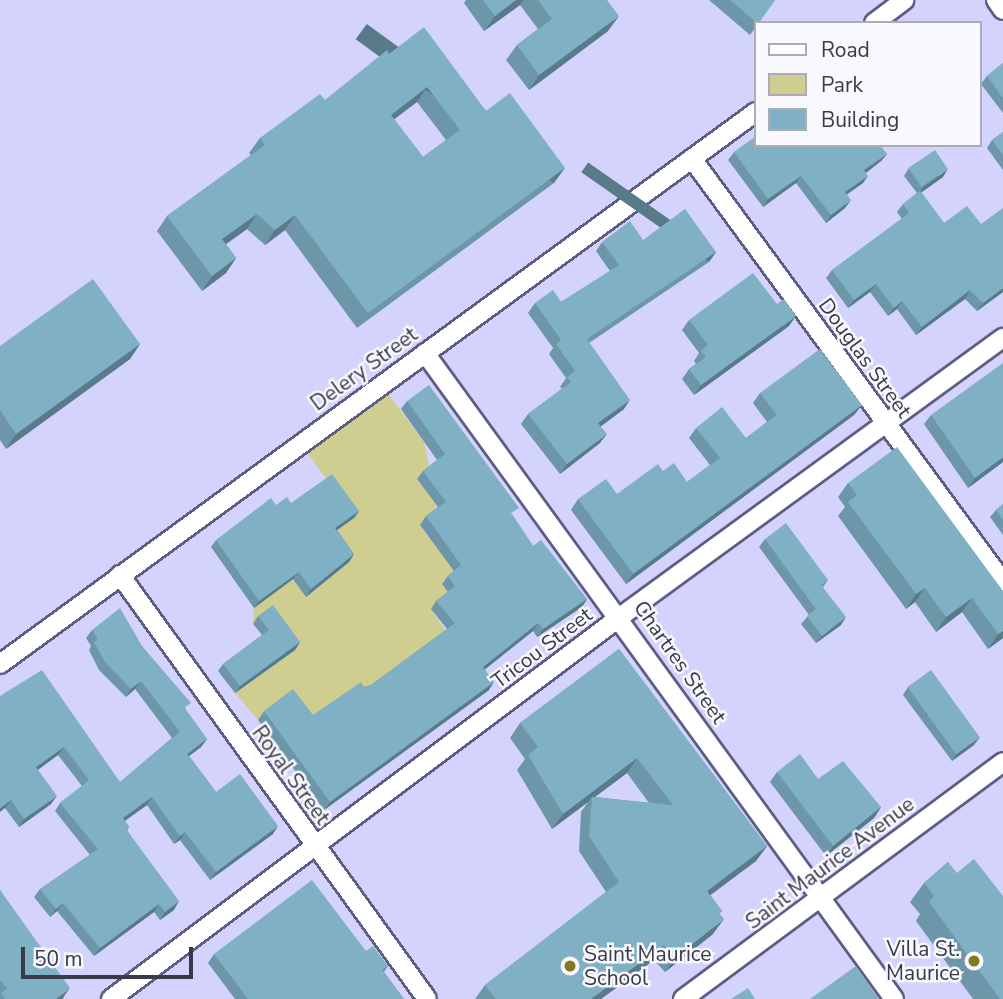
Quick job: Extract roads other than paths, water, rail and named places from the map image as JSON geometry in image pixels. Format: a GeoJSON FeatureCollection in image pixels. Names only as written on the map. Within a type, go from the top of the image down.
{"type":"FeatureCollection","features":[{"type":"Feature","properties":{"kind":"street"},"geometry":{"type":"LineString","coordinates":[[877,21],[904,0]]}},
{"type":"Feature","properties":{"kind":"street"},"geometry":{"type":"LineString","coordinates":[[996,0],[1003,10]]}},
{"type":"Feature","properties":{"kind":"street","name":"Delery Street"},"geometry":{"type":"LineString","coordinates":[[0,664],[754,114]]}},
{"type":"Feature","properties":{"kind":"street","name":"Douglas Street"},"geometry":{"type":"LineString","coordinates":[[693,160],[1003,582]]}},
{"type":"Feature","properties":{"kind":"street","name":"Tricou Street"},"geometry":{"type":"LineString","coordinates":[[111,999],[620,617],[1003,338]]}},
{"type":"Feature","properties":{"kind":"street","name":"Chartres Street"},"geometry":{"type":"LineString","coordinates":[[425,353],[620,617],[894,999]]}},
{"type":"Feature","properties":{"kind":"street","name":"Royal Street"},"geometry":{"type":"LineString","coordinates":[[120,575],[314,847],[427,999]]}},
{"type":"Feature","properties":{"kind":"street","name":"Saint Maurice Avenue"},"geometry":{"type":"LineString","coordinates":[[683,999],[821,900],[1003,762]]}},
{"type":"Feature","properties":{"kind":"place","name":"Villa St. Maurice"},"geometry":{"type":"Point","coordinates":[974,961]}},
{"type":"Feature","properties":{"kind":"place","name":"Saint Maurice School"},"geometry":{"type":"Point","coordinates":[570,966]}}]}
